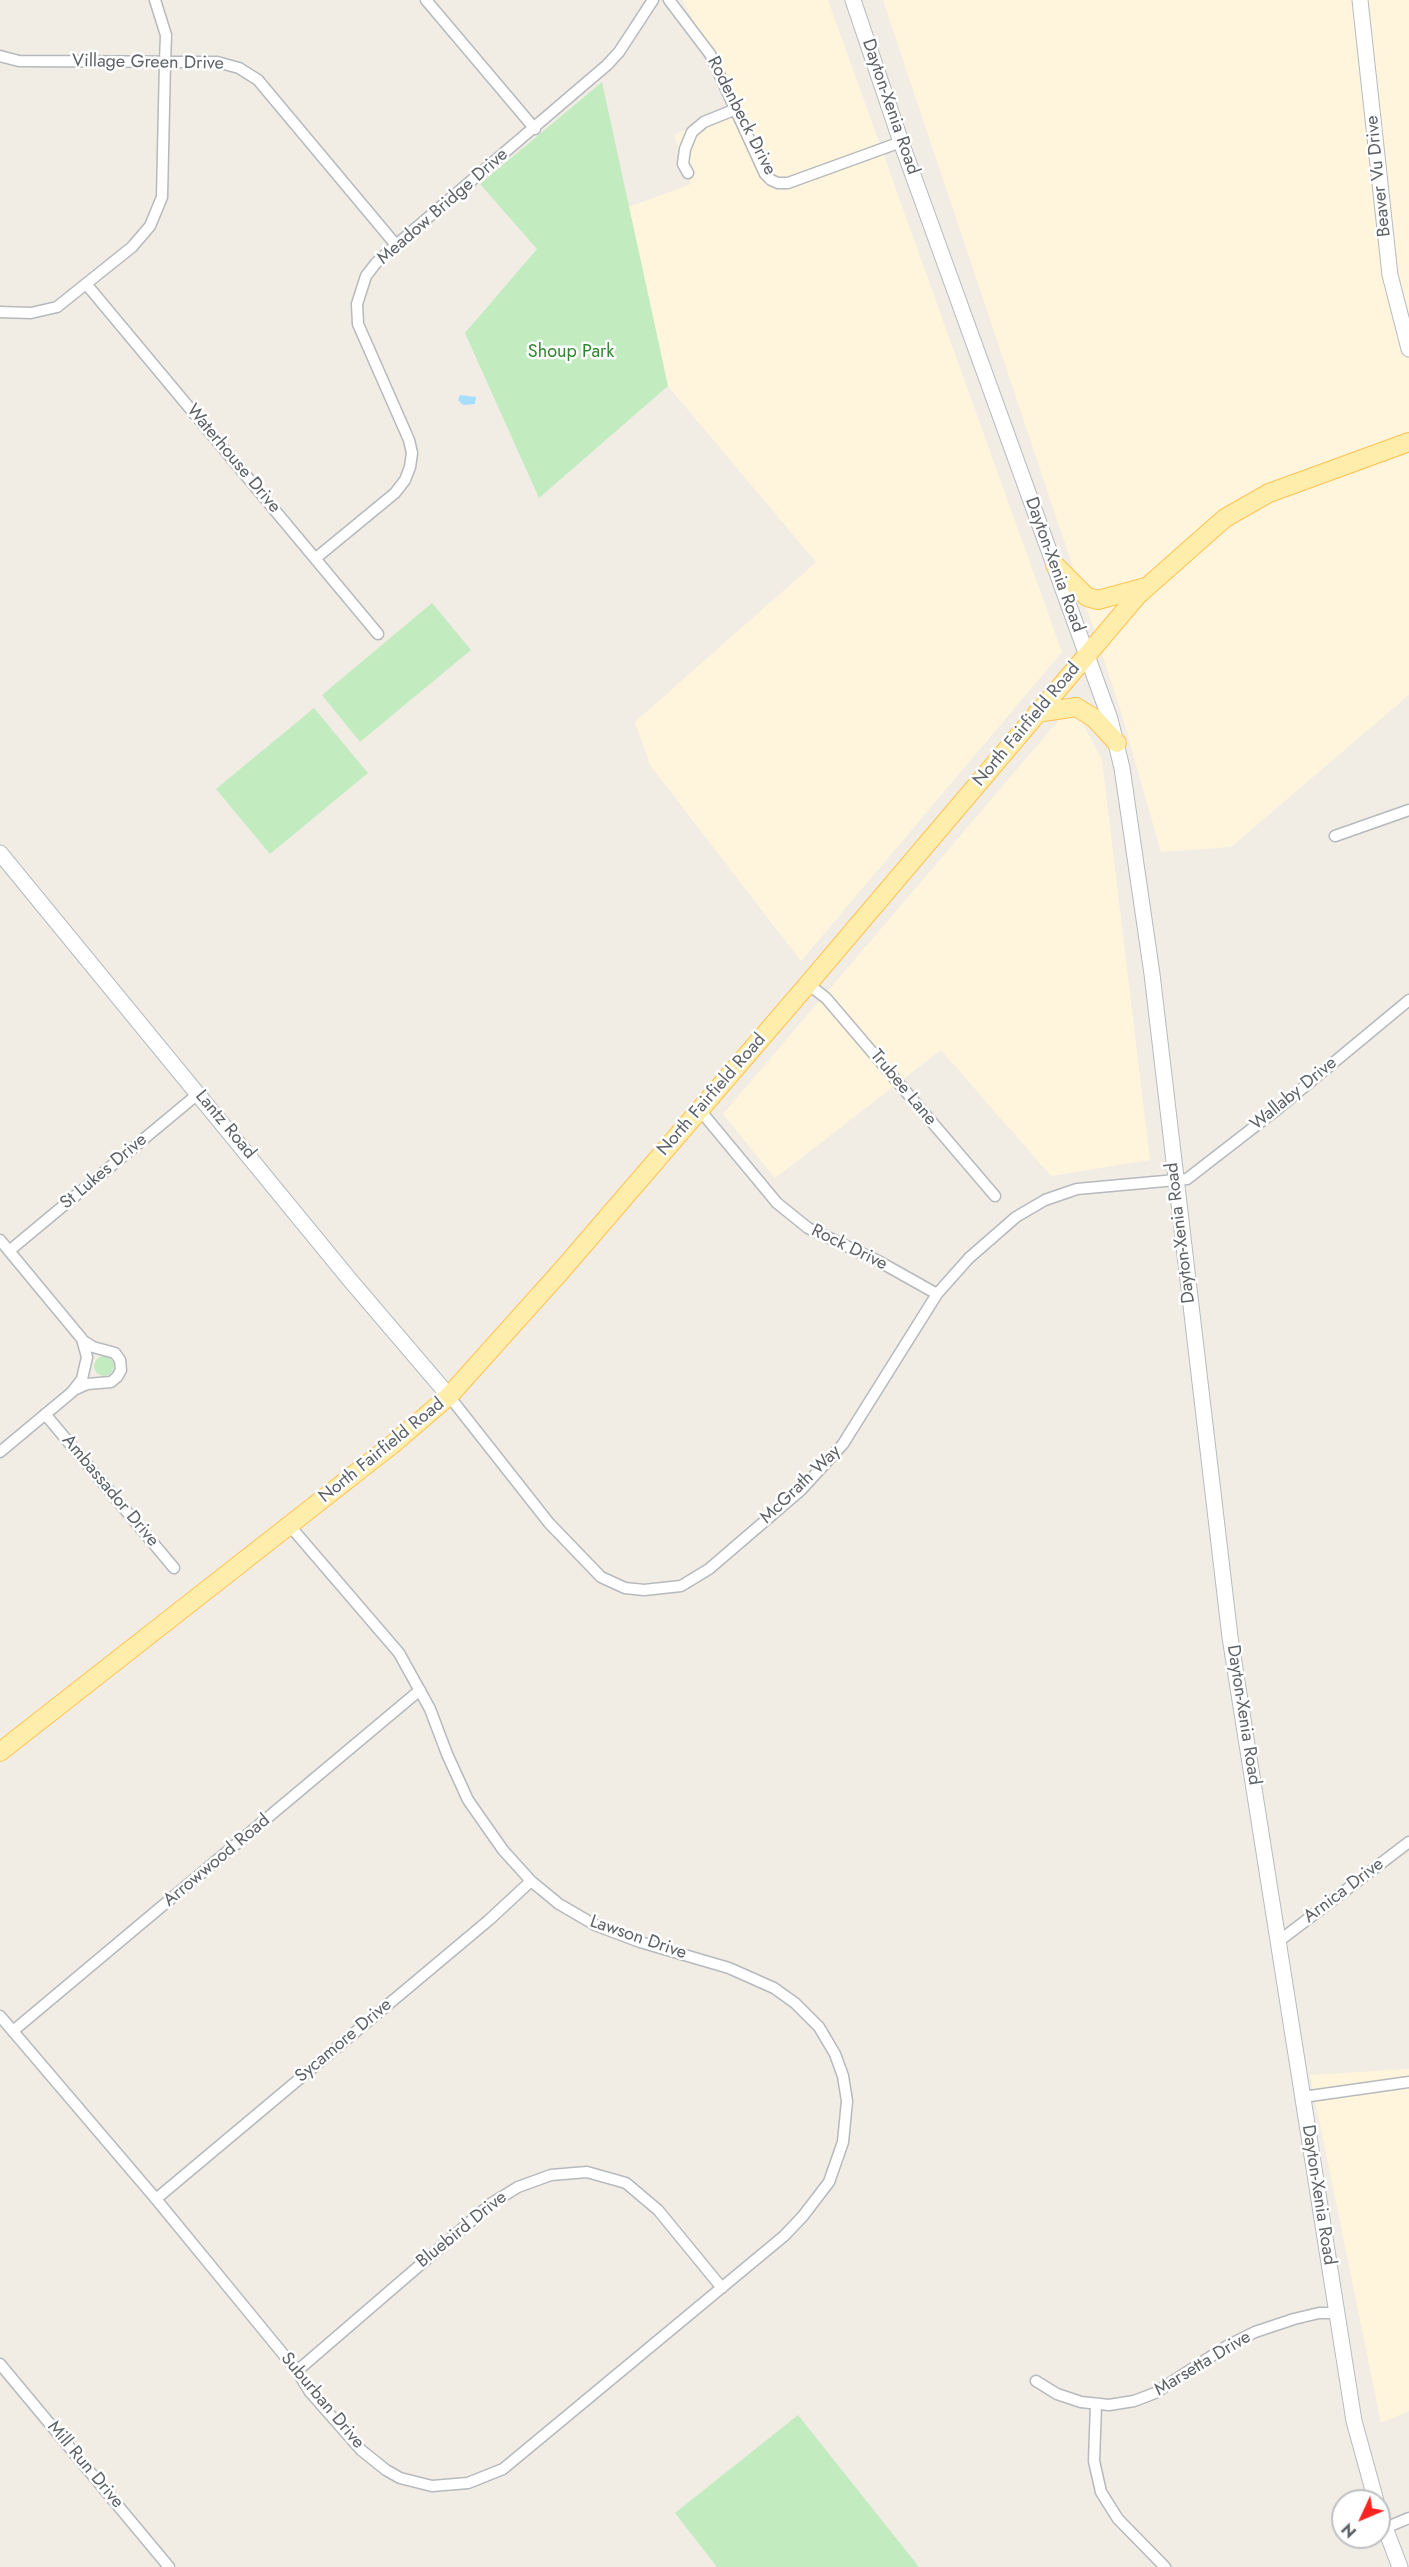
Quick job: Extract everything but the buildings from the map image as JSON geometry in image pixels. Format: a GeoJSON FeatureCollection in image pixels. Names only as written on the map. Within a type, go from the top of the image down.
{"type":"FeatureCollection","features":[{"type":"Feature","properties":{"kind":"main road","name":"Dayton-Xenia Road"},"geometry":{"type":"LineString","coordinates":[[853,0],[901,142],[1055,565],[1116,744],[1138,865],[1230,1637],[1354,2421],[1373,2489]]}},
{"type":"Feature","properties":{"kind":"main road","name":"Beaver Vu Drive"},"geometry":{"type":"LineString","coordinates":[[1360,0],[1390,275],[1409,349]]}},
{"type":"Feature","properties":{"kind":"main road","name":"North Fairfield Road"},"geometry":{"type":"LineString","coordinates":[[0,1752],[290,1526],[449,1396],[562,1270],[1148,586],[1225,518],[1269,493],[1409,442]]}},
{"type":"Feature","properties":{"kind":"main road"},"geometry":{"type":"LineString","coordinates":[[1055,565],[1087,597],[1098,600],[1148,586]]}},
{"type":"Feature","properties":{"kind":"main road"},"geometry":{"type":"LineString","coordinates":[[1038,713],[1076,707],[1094,718],[1116,744]]}},
{"type":"Feature","properties":{"kind":"main road","name":"Lantz Road"},"geometry":{"type":"LineString","coordinates":[[0,853],[350,1280],[449,1396]]}},
{"type":"Feature","properties":{"kind":"main road"},"geometry":{"type":"LineString","coordinates":[[1391,2545],[1400,2567]]}},
{"type":"Feature","properties":{"kind":"street"},"geometry":{"type":"LineString","coordinates":[[0,312],[31,313],[49,310],[65,303],[139,241],[150,226],[162,197],[166,35],[155,0]]}},
{"type":"Feature","properties":{"kind":"street"},"geometry":{"type":"LineString","coordinates":[[426,0],[534,129]]}},
{"type":"Feature","properties":{"kind":"street","name":"Meadow Bridge Drive"},"geometry":{"type":"LineString","coordinates":[[316,558],[395,493],[405,480],[410,467],[412,453],[410,440],[362,335],[357,311],[359,294],[366,276],[376,263],[396,245],[534,129],[614,58],[653,0]]}},
{"type":"Feature","properties":{"kind":"street","name":"Rodenbeck Drive"},"geometry":{"type":"LineString","coordinates":[[669,0],[710,54],[765,174],[778,183],[788,183],[901,142]]}},
{"type":"Feature","properties":{"kind":"street","name":"Village Green Drive"},"geometry":{"type":"LineString","coordinates":[[0,57],[19,61],[224,63],[239,68],[253,75],[396,245]]}},
{"type":"Feature","properties":{"kind":"street"},"geometry":{"type":"LineString","coordinates":[[688,173],[683,164],[685,149],[692,132],[704,122],[736,109]]}},
{"type":"Feature","properties":{"kind":"street","name":"Waterhouse Drive"},"geometry":{"type":"LineString","coordinates":[[87,285],[378,633]]}},
{"type":"Feature","properties":{"kind":"street"},"geometry":{"type":"LineString","coordinates":[[1335,836],[1409,810]]}},
{"type":"Feature","properties":{"kind":"street","name":"Trubee Lane"},"geometry":{"type":"LineString","coordinates":[[808,984],[826,998],[995,1196]]}},
{"type":"Feature","properties":{"kind":"street","name":"Wallaby Drive"},"geometry":{"type":"LineString","coordinates":[[1175,1180],[1187,1179],[1280,1107],[1409,1000]]}},
{"type":"Feature","properties":{"kind":"street","name":"St Lukes Drive"},"geometry":{"type":"LineString","coordinates":[[9,1251],[199,1093]]}},
{"type":"Feature","properties":{"kind":"street","name":"Rock Drive"},"geometry":{"type":"LineString","coordinates":[[699,1109],[777,1203],[808,1228],[880,1262],[937,1294]]}},
{"type":"Feature","properties":{"kind":"street","name":"McGrath Way"},"geometry":{"type":"LineString","coordinates":[[449,1396],[549,1522],[601,1577],[625,1588],[644,1590],[681,1586],[709,1569],[801,1490],[843,1444],[937,1294],[969,1258],[1016,1217],[1045,1200],[1077,1189],[1175,1180]]}},
{"type":"Feature","properties":{"kind":"street"},"geometry":{"type":"LineString","coordinates":[[0,1240],[82,1339],[93,1347],[115,1353],[120,1360],[121,1370],[111,1382],[87,1384],[72,1392],[0,1452]]}},
{"type":"Feature","properties":{"kind":"street"},"geometry":{"type":"LineString","coordinates":[[72,1392],[82,1379],[87,1364],[87,1351],[82,1339]]}},
{"type":"Feature","properties":{"kind":"street","name":"Ambassador Drive"},"geometry":{"type":"LineString","coordinates":[[45,1414],[174,1568]]}},
{"type":"Feature","properties":{"kind":"street","name":"Lawson Drive"},"geometry":{"type":"LineString","coordinates":[[290,1526],[399,1653],[420,1690],[468,1800],[503,1850],[531,1881],[559,1904],[595,1925],[640,1942],[729,1968],[774,1988],[808,2014],[827,2038],[835,2054],[845,2086],[846,2120],[839,2156],[830,2182],[784,2236],[722,2288]]}},
{"type":"Feature","properties":{"kind":"street","name":"Arrowwood Road"},"geometry":{"type":"LineString","coordinates":[[13,2031],[420,1690]]}},
{"type":"Feature","properties":{"kind":"street","name":"Arnica Drive"},"geometry":{"type":"LineString","coordinates":[[1279,1941],[1409,1842]]}},
{"type":"Feature","properties":{"kind":"street","name":"Sycamore Drive"},"geometry":{"type":"LineString","coordinates":[[156,2199],[489,1920],[531,1881]]}},
{"type":"Feature","properties":{"kind":"street","name":"Suburban Drive"},"geometry":{"type":"LineString","coordinates":[[0,2016],[156,2199],[297,2371],[310,2392],[362,2450],[386,2470],[416,2483],[432,2486],[468,2483],[503,2469],[722,2288]]}},
{"type":"Feature","properties":{"kind":"street"},"geometry":{"type":"LineString","coordinates":[[1303,2097],[1409,2082]]}},
{"type":"Feature","properties":{"kind":"street","name":"Bluebird Drive"},"geometry":{"type":"LineString","coordinates":[[297,2371],[492,2203],[518,2187],[551,2175],[587,2172],[626,2183],[658,2210],[722,2288]]}},
{"type":"Feature","properties":{"kind":"street","name":"Marsetta Drive"},"geometry":{"type":"LineString","coordinates":[[1036,2381],[1065,2398],[1096,2405],[1122,2404],[1148,2396],[1227,2346],[1268,2327],[1319,2313],[1337,2313]]}},
{"type":"Feature","properties":{"kind":"street","name":"Mill Run Drive"},"geometry":{"type":"LineString","coordinates":[[0,2364],[166,2566]]}},
{"type":"Feature","properties":{"kind":"street"},"geometry":{"type":"LineString","coordinates":[[1096,2405],[1094,2461],[1101,2492],[1118,2519],[1165,2567]]}},
{"type":"Feature","properties":{"kind":"street"},"geometry":{"type":"LineString","coordinates":[[1391,2525],[1409,2518]]}},
{"type":"Feature","properties":{"kind":"shaded area"},"geometry":{"type":"Polygon","coordinates":[[[682,0],[828,0],[1062,652],[801,961],[650,765],[635,722],[816,562],[668,386],[629,207],[691,184],[674,135],[741,105],[682,0]]]}},
{"type":"Feature","properties":{"kind":"shaded area"},"geometry":{"type":"Polygon","coordinates":[[[883,0],[1409,0],[1409,695],[1231,847],[1161,852],[1119,705],[883,0]]]}},
{"type":"Feature","properties":{"kind":"shaded area"},"geometry":{"type":"Polygon","coordinates":[[[1079,716],[1102,760],[1150,1160],[1051,1176],[941,1050],[775,1178],[723,1114],[1059,720],[1079,716]]]}},
{"type":"Feature","properties":{"kind":"shaded area"},"geometry":{"type":"Polygon","coordinates":[[[1409,2069],[1409,2411],[1381,2423],[1310,2075],[1409,2069]]]}},
{"type":"Feature","properties":{"kind":"green space","name":"Shoup Park"},"geometry":{"type":"Polygon","coordinates":[[[602,82],[668,386],[539,498],[465,333],[537,249],[480,184],[602,82]]]}},
{"type":"Feature","properties":{"kind":"green space"},"geometry":{"type":"Polygon","coordinates":[[[432,603],[471,650],[360,742],[322,695],[432,603]]]}},
{"type":"Feature","properties":{"kind":"green space"},"geometry":{"type":"Polygon","coordinates":[[[314,708],[368,773],[270,854],[216,789],[314,708]]]}},
{"type":"Feature","properties":{"kind":"green space"},"geometry":{"type":"Polygon","coordinates":[[[100,1356],[108,1356],[114,1362],[114,1370],[108,1376],[100,1376],[94,1370],[94,1362],[100,1356]]]}},
{"type":"Feature","properties":{"kind":"green space"},"geometry":{"type":"Polygon","coordinates":[[[798,2415],[919,2567],[717,2567],[675,2513],[798,2415]]]}},
{"type":"Feature","properties":{"kind":"water"},"geometry":{"type":"Polygon","coordinates":[[[460,395],[476,397],[475,404],[463,405],[458,400],[460,395]]]}}]}
